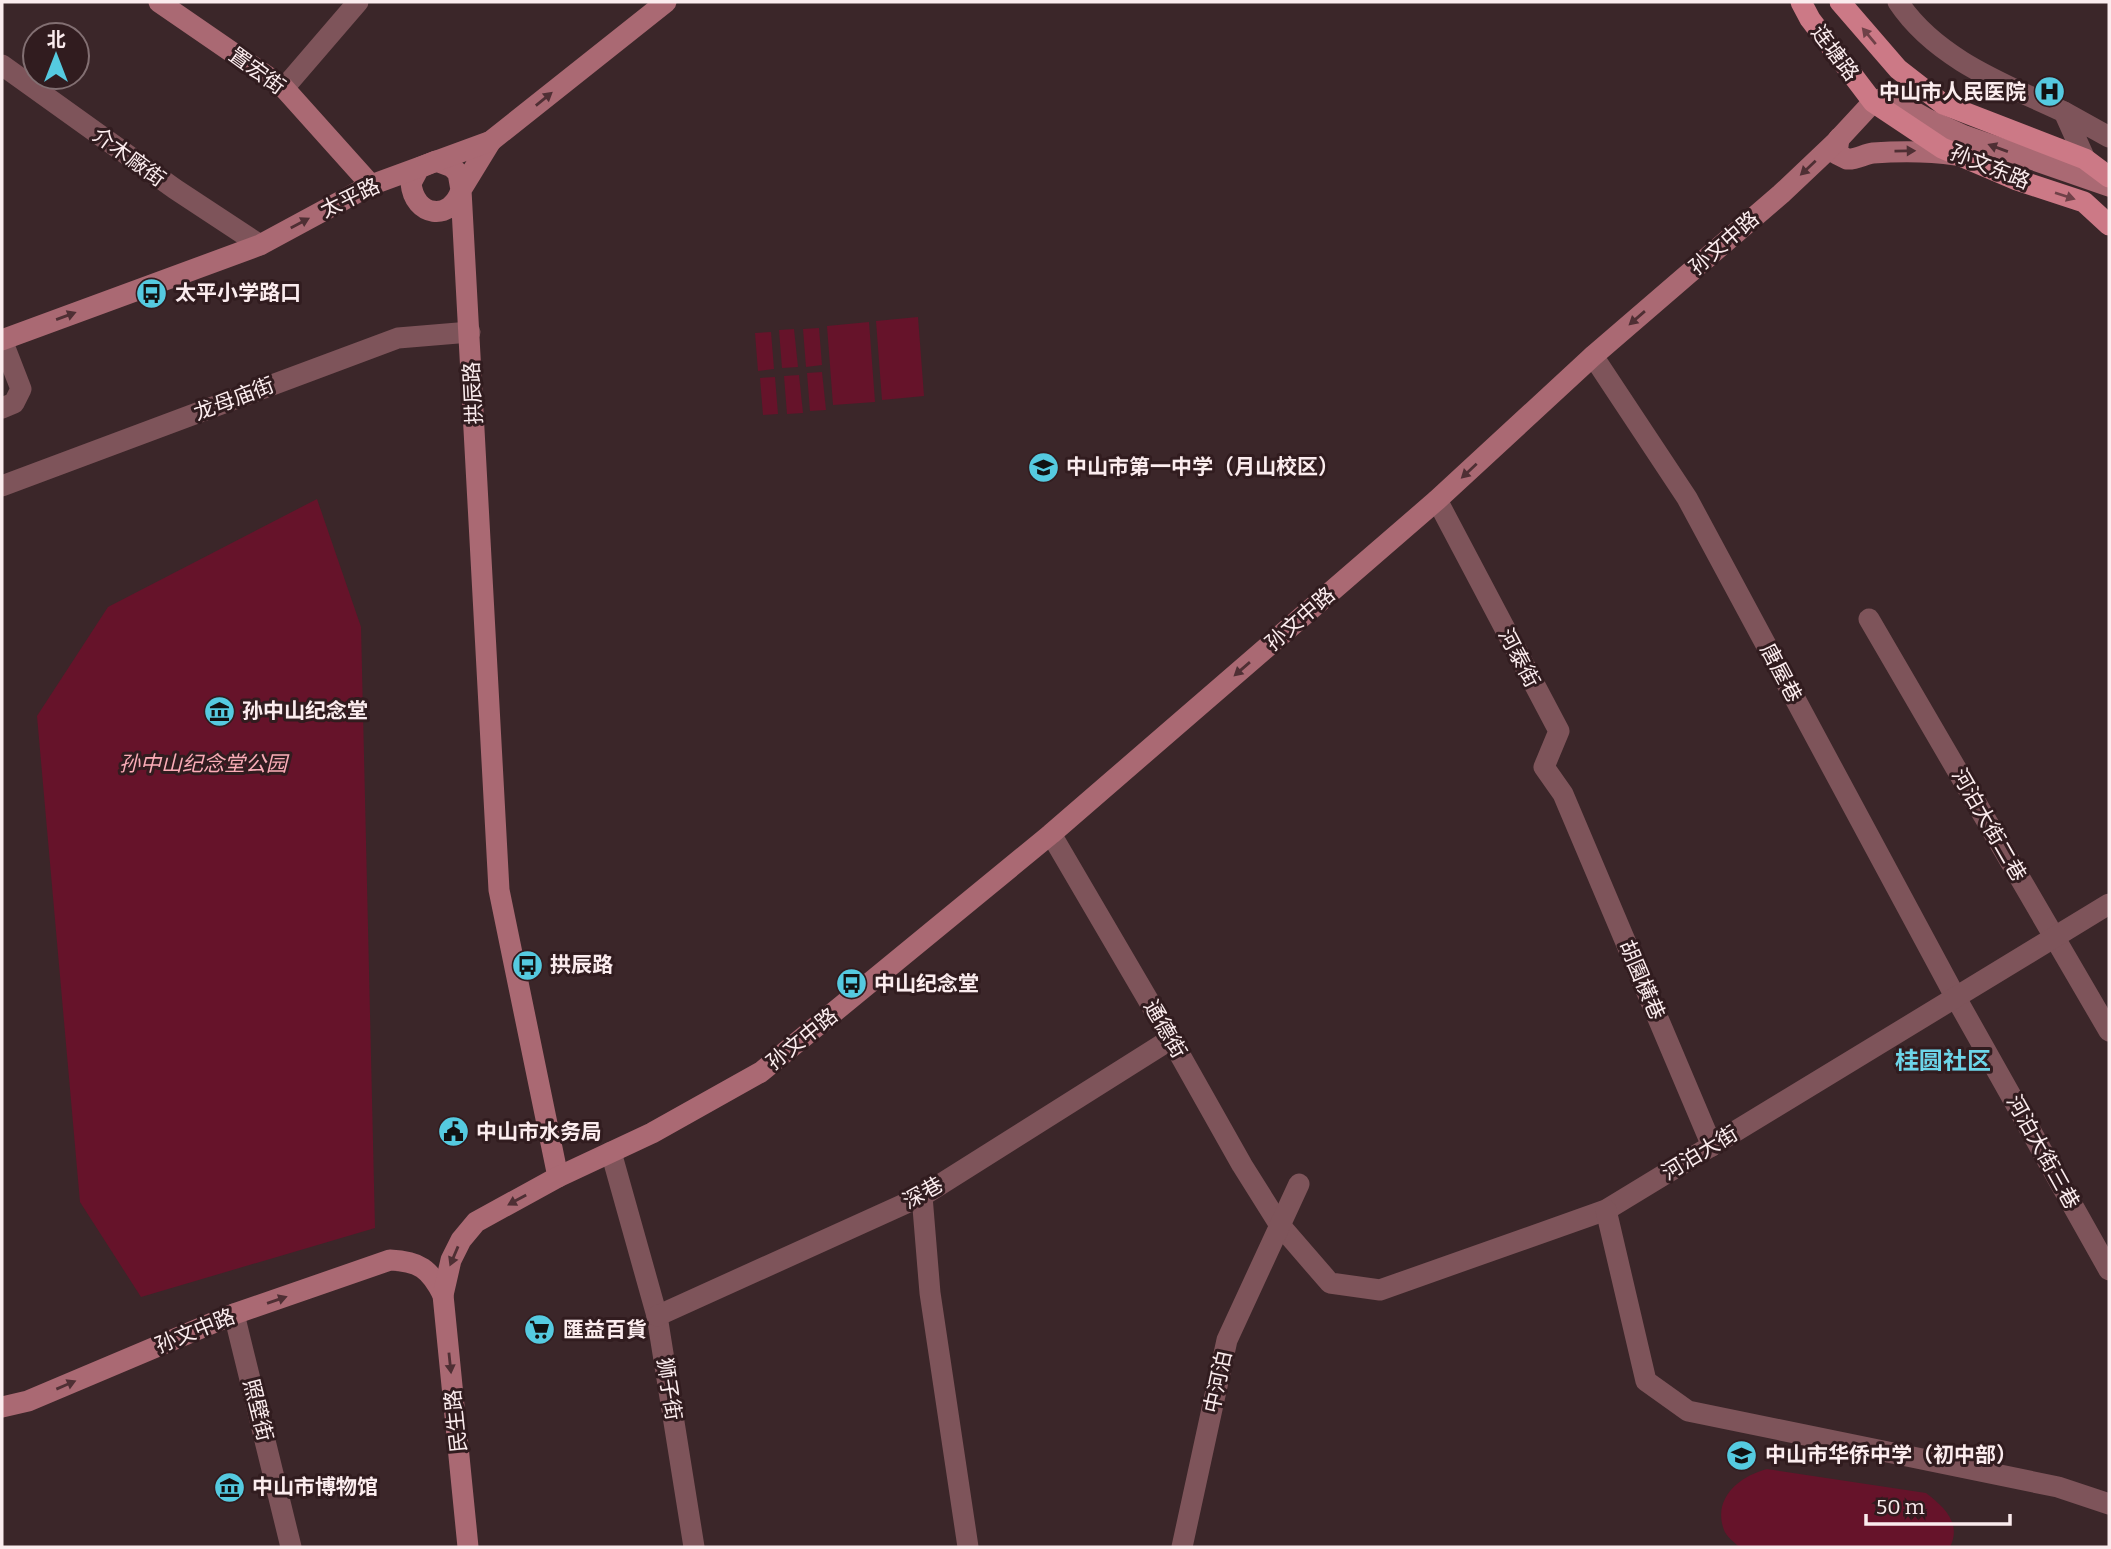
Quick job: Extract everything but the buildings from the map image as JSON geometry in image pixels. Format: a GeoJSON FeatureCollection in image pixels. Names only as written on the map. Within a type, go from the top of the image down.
{"type":"FeatureCollection","features":[{"type":"Feature","properties":{"kind":"main road","name":"连塘路"},"geometry":{"type":"LineString","coordinates":[[1801,2],[1810,19],[1873,102]]}},
{"type":"Feature","properties":{"kind":"main road","name":"连塘路"},"geometry":{"type":"LineString","coordinates":[[1840,2],[1898,69]]}},
{"type":"Feature","properties":{"kind":"main road","name":"孙文东路"},"geometry":{"type":"LineString","coordinates":[[1898,69],[1944,104],[2085,159],[2109,177]]}},
{"type":"Feature","properties":{"kind":"main road","name":"孙文东路"},"geometry":{"type":"LineString","coordinates":[[1873,102],[1942,148],[2017,180],[2084,202],[2109,225]]}},
{"type":"Feature","properties":{"kind":"street","name":"置宏街"},"geometry":{"type":"LineString","coordinates":[[159,2],[284,88],[373,184]]}},
{"type":"Feature","properties":{"kind":"street"},"geometry":{"type":"LineString","coordinates":[[284,88],[358,2]]}},
{"type":"Feature","properties":{"kind":"street","name":"太平路"},"geometry":{"type":"LineString","coordinates":[[2,340],[260,245],[373,184],[491,141],[666,2]]}},
{"type":"Feature","properties":{"kind":"street"},"geometry":{"type":"LineString","coordinates":[[1898,2],[1912,22],[1967,66],[2064,112],[2109,137]]}},
{"type":"Feature","properties":{"kind":"street","name":"介木廠街"},"geometry":{"type":"LineString","coordinates":[[2,65],[175,190],[260,245]]}},
{"type":"Feature","properties":{"kind":"street"},"geometry":{"type":"LineString","coordinates":[[1873,102],[1893,100],[1965,136],[2109,186]]}},
{"type":"Feature","properties":{"kind":"street","name":"孙文中路"},"geometry":{"type":"LineString","coordinates":[[443,1295],[451,1260],[461,1240],[476,1222],[558,1177],[652,1133],[761,1072],[1051,834],[1437,500],[1593,356],[1781,194],[1873,102]]}},
{"type":"Feature","properties":{"kind":"street"},"geometry":{"type":"LineString","coordinates":[[2064,112],[2085,159]]}},
{"type":"Feature","properties":{"kind":"street"},"geometry":{"type":"LineString","coordinates":[[1839,138],[1837,154],[1847,159],[1868,153],[1900,151],[1958,155]]}},
{"type":"Feature","properties":{"kind":"street"},"geometry":{"type":"LineString","coordinates":[[373,184],[415,200],[429,210],[446,209],[453,205],[491,141]]}},
{"type":"Feature","properties":{"kind":"street"},"geometry":{"type":"LineString","coordinates":[[415,200],[411,183],[428,165],[452,167],[458,173],[461,190]]}},
{"type":"Feature","properties":{"kind":"street","name":"拱辰路"},"geometry":{"type":"LineString","coordinates":[[461,190],[499,890],[558,1177]]}},
{"type":"Feature","properties":{"kind":"street"},"geometry":{"type":"LineString","coordinates":[[446,209],[455,216],[464,233]]}},
{"type":"Feature","properties":{"kind":"street","name":"龙母庙街"},"geometry":{"type":"LineString","coordinates":[[2,486],[398,338],[470,332]]}},
{"type":"Feature","properties":{"kind":"street"},"geometry":{"type":"LineString","coordinates":[[2,340],[22,389],[14,403],[2,408]]}},
{"type":"Feature","properties":{"kind":"street","name":"唐屋巷"},"geometry":{"type":"LineString","coordinates":[[1593,356],[1687,498],[1955,998]]}},
{"type":"Feature","properties":{"kind":"street","name":"河泰街"},"geometry":{"type":"LineString","coordinates":[[1437,500],[1559,732],[1544,767],[1563,794],[1572,815]]}},
{"type":"Feature","properties":{"kind":"street","name":"河泊大街二巷"},"geometry":{"type":"LineString","coordinates":[[1869,619],[2109,1031]]}},
{"type":"Feature","properties":{"kind":"street","name":"胡園橫巷"},"geometry":{"type":"LineString","coordinates":[[1572,815],[1712,1146]]}},
{"type":"Feature","properties":{"kind":"street","name":"通德街"},"geometry":{"type":"LineString","coordinates":[[1051,834],[1242,1165],[1279,1224]]}},
{"type":"Feature","properties":{"kind":"street","name":"河泊大街"},"geometry":{"type":"LineString","coordinates":[[1279,1224],[1330,1283],[1380,1290],[1606,1210],[2109,904]]}},
{"type":"Feature","properties":{"kind":"street","name":"河泊大街三巷"},"geometry":{"type":"LineString","coordinates":[[1955,998],[2109,1270]]}},
{"type":"Feature","properties":{"kind":"street","name":"深巷"},"geometry":{"type":"LineString","coordinates":[[657,1316],[922,1196],[1171,1039]]}},
{"type":"Feature","properties":{"kind":"street","name":"狮子街"},"geometry":{"type":"LineString","coordinates":[[611,1152],[657,1316],[694,1547]]}},
{"type":"Feature","properties":{"kind":"street","name":"中河泊"},"geometry":{"type":"LineString","coordinates":[[1182,1547],[1227,1340],[1299,1184]]}},
{"type":"Feature","properties":{"kind":"street"},"geometry":{"type":"LineString","coordinates":[[922,1196],[930,1293],[968,1547]]}},
{"type":"Feature","properties":{"kind":"street"},"geometry":{"type":"LineString","coordinates":[[1606,1210],[1646,1381],[1688,1411],[2058,1487],[2109,1504]]}},
{"type":"Feature","properties":{"kind":"street","name":"孙文中路"},"geometry":{"type":"LineString","coordinates":[[2,1407],[28,1401],[234,1314],[390,1260],[416,1263],[436,1281],[443,1295]]}},
{"type":"Feature","properties":{"kind":"street","name":"民生路"},"geometry":{"type":"LineString","coordinates":[[443,1295],[468,1547]]}},
{"type":"Feature","properties":{"kind":"street","name":"照壁街"},"geometry":{"type":"LineString","coordinates":[[234,1314],[291,1547]]}},
{"type":"Feature","properties":{"kind":"green space"},"geometry":{"type":"Polygon","coordinates":[[[918,317],[924,396],[882,400],[876,321],[918,317]]]}},
{"type":"Feature","properties":{"kind":"green space"},"geometry":{"type":"Polygon","coordinates":[[[869,322],[875,402],[833,405],[827,326],[869,322]]]}},
{"type":"Feature","properties":{"kind":"green space"},"geometry":{"type":"Polygon","coordinates":[[[819,328],[822,365],[806,367],[803,329],[819,328]]]}},
{"type":"Feature","properties":{"kind":"green space"},"geometry":{"type":"Polygon","coordinates":[[[794,329],[798,367],[782,368],[779,330],[794,329]]]}},
{"type":"Feature","properties":{"kind":"green space"},"geometry":{"type":"Polygon","coordinates":[[[771,332],[774,369],[758,371],[755,333],[771,332]]]}},
{"type":"Feature","properties":{"kind":"green space"},"geometry":{"type":"Polygon","coordinates":[[[822,372],[826,410],[810,411],[807,373],[822,372]]]}},
{"type":"Feature","properties":{"kind":"green space"},"geometry":{"type":"Polygon","coordinates":[[[799,375],[803,413],[787,414],[784,376],[799,375]]]}},
{"type":"Feature","properties":{"kind":"green space"},"geometry":{"type":"Polygon","coordinates":[[[775,377],[778,414],[763,415],[760,378],[775,377]]]}},
{"type":"Feature","properties":{"kind":"green space","name":"孙中山纪念堂公园"},"geometry":{"type":"Polygon","coordinates":[[[317,499],[361,627],[375,1228],[141,1297],[80,1202],[37,716],[108,607],[317,499]]]}},
{"type":"Feature","properties":{"kind":"green space"},"geometry":{"type":"Polygon","coordinates":[[[1767,1469],[1926,1493],[1949,1516],[1954,1530],[1950,1547],[1739,1547],[1724,1530],[1721,1518],[1725,1498],[1738,1483],[1767,1469]]]}},
{"type":"Feature","properties":{"kind":"place","name":"中山市人民医院"},"geometry":{"type":"Point","coordinates":[2049,92]}},
{"type":"Feature","properties":{"kind":"place","name":"太平小学路口"},"geometry":{"type":"Point","coordinates":[152,293]}},
{"type":"Feature","properties":{"kind":"place","name":"中山市第一中学（月山校区）"},"geometry":{"type":"Point","coordinates":[1043,467]}},
{"type":"Feature","properties":{"kind":"place","name":"孙中山纪念堂"},"geometry":{"type":"Point","coordinates":[219,711]}},
{"type":"Feature","properties":{"kind":"place","name":"拱辰路"},"geometry":{"type":"Point","coordinates":[527,965]}},
{"type":"Feature","properties":{"kind":"place","name":"中山纪念堂"},"geometry":{"type":"Point","coordinates":[851,984]}},
{"type":"Feature","properties":{"kind":"place","name":"中山市水务局"},"geometry":{"type":"Point","coordinates":[453,1132]}},
{"type":"Feature","properties":{"kind":"place","name":"匯益百貨"},"geometry":{"type":"Point","coordinates":[540,1330]}},
{"type":"Feature","properties":{"kind":"place","name":"中山市华侨中学（初中部）"},"geometry":{"type":"Point","coordinates":[1742,1455]}},
{"type":"Feature","properties":{"kind":"place","name":"中山市博物馆"},"geometry":{"type":"Point","coordinates":[229,1487]}},
{"type":"Feature","properties":{"kind":"district","name":"桂圆社区"},"geometry":{"type":"Point","coordinates":[1943,1061]}}]}
